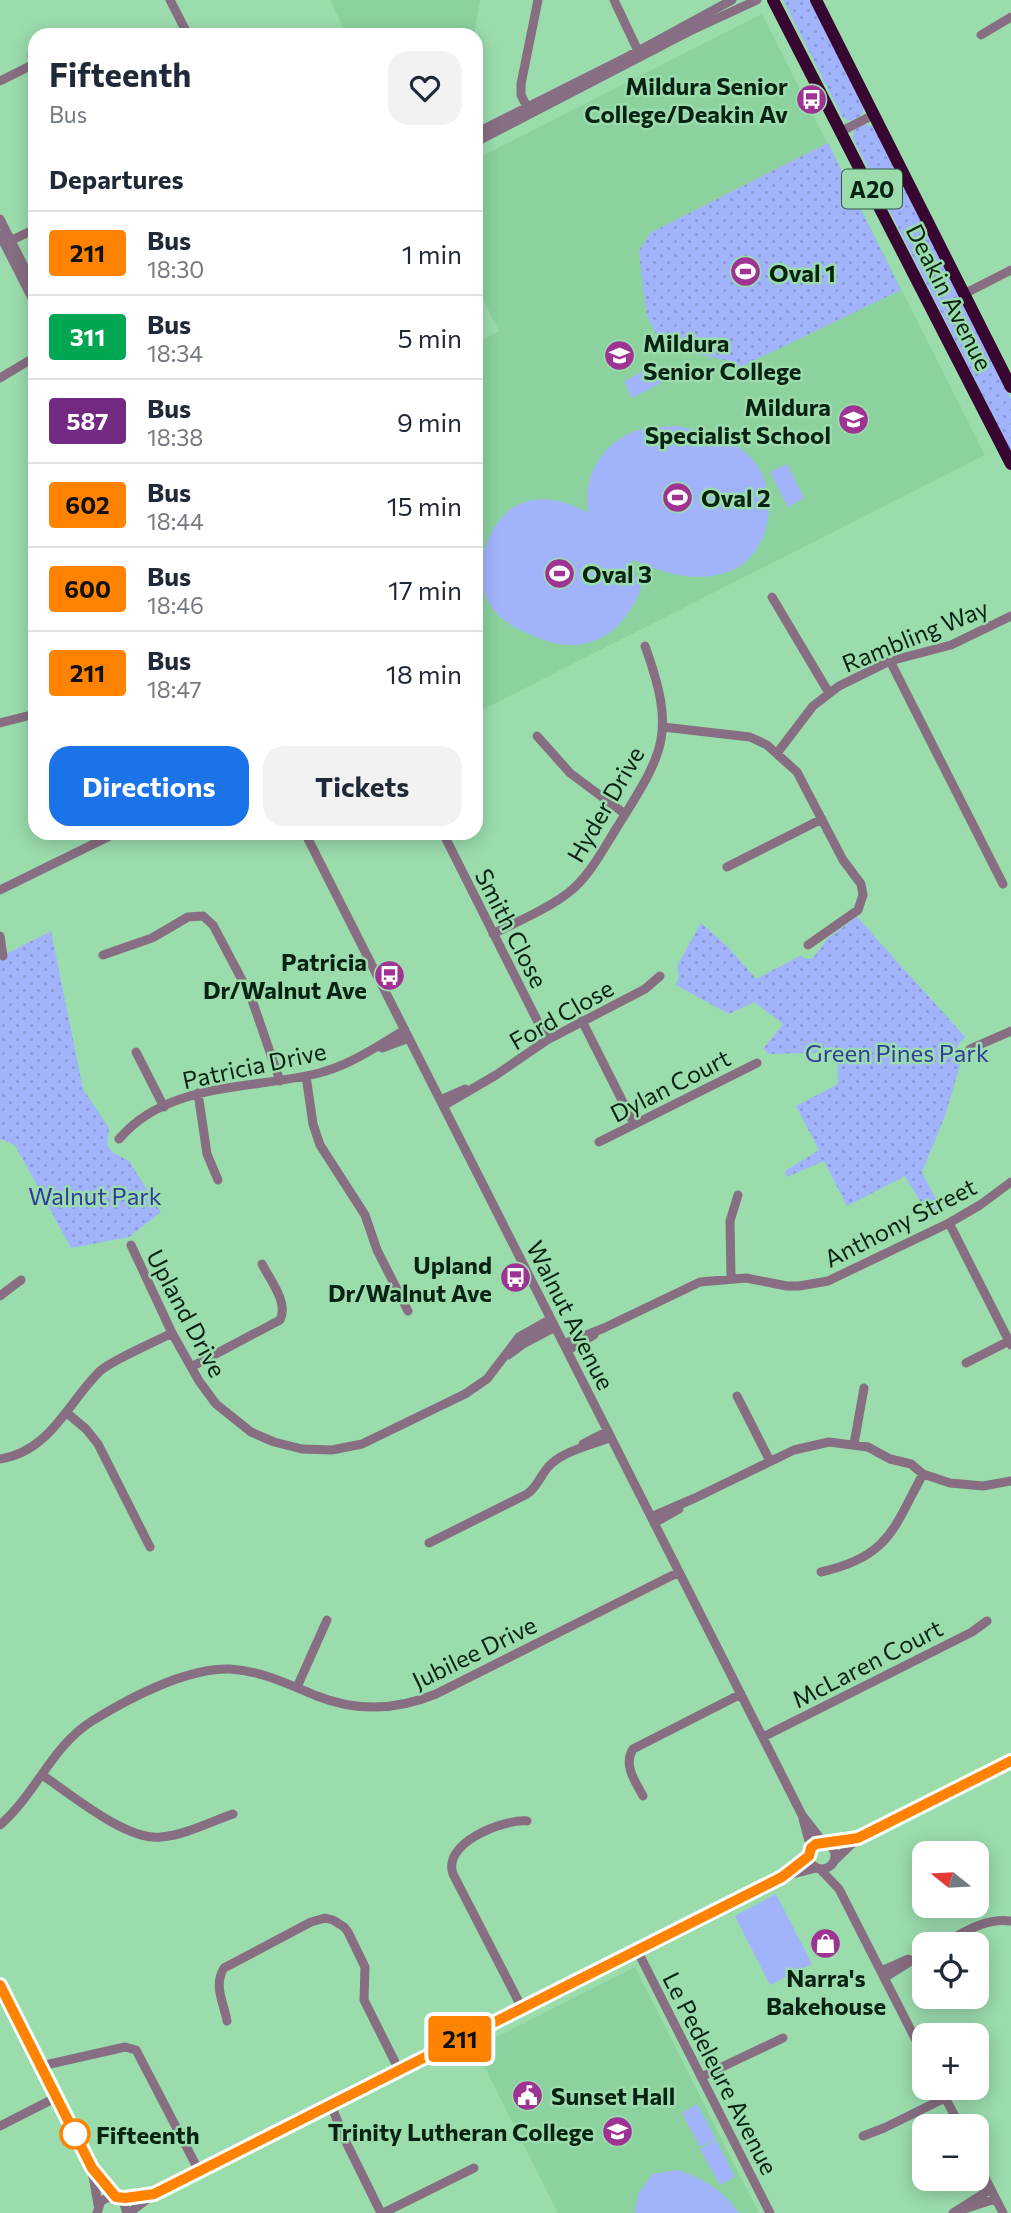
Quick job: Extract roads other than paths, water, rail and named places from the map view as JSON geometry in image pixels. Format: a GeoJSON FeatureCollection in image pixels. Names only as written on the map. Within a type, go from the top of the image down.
{"type":"FeatureCollection","features":[{"type":"Feature","properties":{"kind":"highway","name":"Deakin Avenue"},"geometry":{"type":"LineString","coordinates":[[774,0],[1011,464]]}},
{"type":"Feature","properties":{"kind":"highway","name":"Deakin Avenue"},"geometry":{"type":"LineString","coordinates":[[816,0],[1010,384]]}},
{"type":"Feature","properties":{"kind":"street"},"geometry":{"type":"LineString","coordinates":[[170,0],[184,28]]}},
{"type":"Feature","properties":{"kind":"street"},"geometry":{"type":"LineString","coordinates":[[529,111],[522,95],[521,84],[538,0]]}},
{"type":"Feature","properties":{"kind":"street"},"geometry":{"type":"LineString","coordinates":[[614,0],[639,54]]}},
{"type":"Feature","properties":{"kind":"street"},"geometry":{"type":"LineString","coordinates":[[639,54],[732,0]]}},
{"type":"Feature","properties":{"kind":"street"},"geometry":{"type":"LineString","coordinates":[[483,138],[639,54],[757,0]]}},
{"type":"Feature","properties":{"kind":"street"},"geometry":{"type":"LineString","coordinates":[[981,35],[1011,17]]}},
{"type":"Feature","properties":{"kind":"street"},"geometry":{"type":"LineString","coordinates":[[0,81],[28,67]]}},
{"type":"Feature","properties":{"kind":"street"},"geometry":{"type":"LineString","coordinates":[[483,130],[529,111]]}},
{"type":"Feature","properties":{"kind":"street"},"geometry":{"type":"LineString","coordinates":[[842,131],[873,115]]}},
{"type":"Feature","properties":{"kind":"street"},"geometry":{"type":"LineString","coordinates":[[0,219],[28,288]]}},
{"type":"Feature","properties":{"kind":"street"},"geometry":{"type":"LineString","coordinates":[[8,243],[28,233]]}},
{"type":"Feature","properties":{"kind":"street"},"geometry":{"type":"LineString","coordinates":[[0,234],[28,276]]}},
{"type":"Feature","properties":{"kind":"street"},"geometry":{"type":"LineString","coordinates":[[964,294],[1011,270]]}},
{"type":"Feature","properties":{"kind":"street"},"geometry":{"type":"LineString","coordinates":[[0,378],[28,361]]}},
{"type":"Feature","properties":{"kind":"street"},"geometry":{"type":"LineString","coordinates":[[11,372],[28,366]]}},
{"type":"Feature","properties":{"kind":"street"},"geometry":{"type":"LineString","coordinates":[[772,597],[828,693]]}},
{"type":"Feature","properties":{"kind":"street","name":"Rambling Way"},"geometry":{"type":"LineString","coordinates":[[778,752],[814,706],[828,693],[890,660],[951,645],[1011,615]]}},
{"type":"Feature","properties":{"kind":"street","name":"Hyder Drive"},"geometry":{"type":"LineString","coordinates":[[493,934],[551,904],[577,885],[593,865],[654,765],[663,727],[659,687],[645,646]]}},
{"type":"Feature","properties":{"kind":"street"},"geometry":{"type":"LineString","coordinates":[[890,660],[1003,884]]}},
{"type":"Feature","properties":{"kind":"street"},"geometry":{"type":"LineString","coordinates":[[0,723],[28,716]]}},
{"type":"Feature","properties":{"kind":"street"},"geometry":{"type":"LineString","coordinates":[[663,727],[740,735],[759,740],[778,752],[797,772],[842,859],[861,884],[863,901],[858,910],[808,945]]}},
{"type":"Feature","properties":{"kind":"street"},"geometry":{"type":"LineString","coordinates":[[537,736],[579,780],[625,814]]}},
{"type":"Feature","properties":{"kind":"street"},"geometry":{"type":"LineString","coordinates":[[727,867],[822,819]]}},
{"type":"Feature","properties":{"kind":"street"},"geometry":{"type":"LineString","coordinates":[[0,890],[97,840]]}},
{"type":"Feature","properties":{"kind":"street","name":"Walnut Avenue"},"geometry":{"type":"LineString","coordinates":[[309,840],[802,1815],[825,1843]]}},
{"type":"Feature","properties":{"kind":"street","name":"Smith Close"},"geometry":{"type":"LineString","coordinates":[[446,840],[547,1040]]}},
{"type":"Feature","properties":{"kind":"street"},"geometry":{"type":"LineString","coordinates":[[103,955],[152,938],[188,917],[203,916],[213,925],[251,997],[281,1081]]}},
{"type":"Feature","properties":{"kind":"street"},"geometry":{"type":"LineString","coordinates":[[0,936],[3,956]]}},
{"type":"Feature","properties":{"kind":"street","name":"Ford Close"},"geometry":{"type":"LineString","coordinates":[[442,1103],[496,1075],[547,1040],[645,989],[660,976]]}},
{"type":"Feature","properties":{"kind":"street"},"geometry":{"type":"LineString","coordinates":[[582,1021],[634,1124]]}},
{"type":"Feature","properties":{"kind":"street"},"geometry":{"type":"LineString","coordinates":[[970,1049],[1011,1031]]}},
{"type":"Feature","properties":{"kind":"street","name":"Patricia Drive"},"geometry":{"type":"LineString","coordinates":[[119,1139],[137,1122],[198,1093],[281,1081],[334,1069],[407,1034]]}},
{"type":"Feature","properties":{"kind":"street"},"geometry":{"type":"LineString","coordinates":[[135,1052],[164,1107]]}},
{"type":"Feature","properties":{"kind":"street","name":"Dylan Court"},"geometry":{"type":"LineString","coordinates":[[599,1142],[757,1063]]}},
{"type":"Feature","properties":{"kind":"street"},"geometry":{"type":"LineString","coordinates":[[306,1076],[313,1124],[320,1145],[365,1215],[377,1250],[408,1311]]}},
{"type":"Feature","properties":{"kind":"street"},"geometry":{"type":"LineString","coordinates":[[198,1093],[207,1154],[218,1180]]}},
{"type":"Feature","properties":{"kind":"street","name":"Anthony Street"},"geometry":{"type":"LineString","coordinates":[[565,1348],[689,1286],[713,1279],[746,1278],[787,1286],[814,1285],[828,1281],[858,1269],[949,1223],[1011,1182]]}},
{"type":"Feature","properties":{"kind":"street"},"geometry":{"type":"LineString","coordinates":[[731,1278],[730,1221],[738,1195]]}},
{"type":"Feature","properties":{"kind":"street"},"geometry":{"type":"LineString","coordinates":[[949,1223],[1010,1343],[966,1363]]}},
{"type":"Feature","properties":{"kind":"street","name":"Upland Drive"},"geometry":{"type":"LineString","coordinates":[[131,1245],[172,1332],[216,1404],[251,1432],[289,1446],[332,1450],[376,1439],[465,1394],[487,1379],[504,1359],[553,1323]]}},
{"type":"Feature","properties":{"kind":"street"},"geometry":{"type":"LineString","coordinates":[[191,1367],[280,1320],[282,1303],[262,1264]]}},
{"type":"Feature","properties":{"kind":"street"},"geometry":{"type":"LineString","coordinates":[[0,1296],[21,1280]]}},
{"type":"Feature","properties":{"kind":"street"},"geometry":{"type":"LineString","coordinates":[[0,1459],[11,1458],[32,1447],[55,1427],[101,1370],[172,1332]]}},
{"type":"Feature","properties":{"kind":"street"},"geometry":{"type":"LineString","coordinates":[[854,1444],[863,1388]]}},
{"type":"Feature","properties":{"kind":"street"},"geometry":{"type":"LineString","coordinates":[[737,1396],[769,1461]]}},
{"type":"Feature","properties":{"kind":"street"},"geometry":{"type":"LineString","coordinates":[[67,1413],[86,1429],[98,1444],[150,1546]]}},
{"type":"Feature","properties":{"kind":"street"},"geometry":{"type":"LineString","coordinates":[[429,1543],[527,1494],[534,1488],[545,1469],[555,1461],[609,1434]]}},
{"type":"Feature","properties":{"kind":"street"},"geometry":{"type":"LineString","coordinates":[[652,1520],[769,1461],[793,1450],[817,1444],[854,1444],[950,1483],[972,1486],[1011,1480]]}},
{"type":"Feature","properties":{"kind":"street"},"geometry":{"type":"LineString","coordinates":[[821,1572],[852,1564],[879,1548],[892,1531],[923,1474]]}},
{"type":"Feature","properties":{"kind":"street","name":"Jubilee Drive"},"geometry":{"type":"LineString","coordinates":[[0,1825],[19,1808],[66,1742],[89,1723],[184,1676],[232,1669],[264,1675],[349,1706],[409,1704],[436,1694],[679,1572]]}},
{"type":"Feature","properties":{"kind":"street"},"geometry":{"type":"LineString","coordinates":[[297,1687],[327,1619]]}},
{"type":"Feature","properties":{"kind":"street","name":"McLaren Court"},"geometry":{"type":"LineString","coordinates":[[763,1737],[972,1632],[987,1620]]}},
{"type":"Feature","properties":{"kind":"street"},"geometry":{"type":"LineString","coordinates":[[643,1796],[629,1767],[633,1749],[741,1694]]}},
{"type":"Feature","properties":{"kind":"street"},"geometry":{"type":"LineString","coordinates":[[782,1877],[816,1844],[858,1838],[1011,1761]]}},
{"type":"Feature","properties":{"kind":"street"},"geometry":{"type":"LineString","coordinates":[[42,1775],[122,1828],[139,1836],[161,1838],[233,1814]]}},
{"type":"Feature","properties":{"kind":"street","name":"Walnut Avenue"},"geometry":{"type":"LineString","coordinates":[[802,1815],[810,1852]]}},
{"type":"Feature","properties":{"kind":"street"},"geometry":{"type":"LineString","coordinates":[[522,2008],[453,1874],[451,1863],[455,1852],[463,1844],[510,1821],[527,1821]]}},
{"type":"Feature","properties":{"kind":"street"},"geometry":{"type":"LineString","coordinates":[[0,1985],[92,2168],[126,2205],[128,2213],[154,2194],[782,1877],[828,1868],[858,1838]]}},
{"type":"Feature","properties":{"kind":"street"},"geometry":{"type":"LineString","coordinates":[[825,1843],[833,1848],[839,1889],[912,2032]]}},
{"type":"Feature","properties":{"kind":"street"},"geometry":{"type":"LineString","coordinates":[[810,1852],[811,1863],[839,1889]]}},
{"type":"Feature","properties":{"kind":"street"},"geometry":{"type":"LineString","coordinates":[[227,2021],[218,1990],[218,1982],[224,1968],[311,1922],[325,1918],[333,1920],[344,1927],[360,1957],[366,1974],[364,2000],[399,2070]]}},
{"type":"Feature","properties":{"kind":"street"},"geometry":{"type":"LineString","coordinates":[[967,1932],[996,1920],[1011,1920]]}},
{"type":"Feature","properties":{"kind":"street","name":"Le Pedeleure Avenue"},"geometry":{"type":"LineString","coordinates":[[637,1950],[770,2213]]}},
{"type":"Feature","properties":{"kind":"street"},"geometry":{"type":"LineString","coordinates":[[883,1975],[912,1959]]}},
{"type":"Feature","properties":{"kind":"street"},"geometry":{"type":"LineString","coordinates":[[701,2077],[783,2038]]}},
{"type":"Feature","properties":{"kind":"street"},"geometry":{"type":"LineString","coordinates":[[41,2066],[125,2047],[136,2050],[199,2171]]}},
{"type":"Feature","properties":{"kind":"street"},"geometry":{"type":"LineString","coordinates":[[0,2126],[57,2097]]}},
{"type":"Feature","properties":{"kind":"street"},"geometry":{"type":"LineString","coordinates":[[863,2136],[942,2100]]}},
{"type":"Feature","properties":{"kind":"street"},"geometry":{"type":"LineString","coordinates":[[327,2107],[382,2213],[474,2168]]}},
{"type":"Feature","properties":{"kind":"street"},"geometry":{"type":"LineString","coordinates":[[92,2168],[97,2211]]}},
{"type":"Feature","properties":{"kind":"street"},"geometry":{"type":"LineString","coordinates":[[989,2186],[1003,2213]]}},
{"type":"Feature","properties":{"kind":"street"},"geometry":{"type":"LineString","coordinates":[[97,2211],[104,2199],[154,2194]]}},
{"type":"Feature","properties":{"kind":"street"},"geometry":{"type":"LineString","coordinates":[[954,2212],[993,2194]]}},
{"type":"Feature","properties":{"kind":"place","name":"Mildura Senior College/Deakin Av"},"geometry":{"type":"Point","coordinates":[811,99]}},
{"type":"Feature","properties":{"kind":"place","name":"Oval 1"},"geometry":{"type":"Point","coordinates":[746,272]}},
{"type":"Feature","properties":{"kind":"place","name":"Mildura Senior College"},"geometry":{"type":"Point","coordinates":[620,356]}},
{"type":"Feature","properties":{"kind":"place","name":"Mildura Specialist School"},"geometry":{"type":"Point","coordinates":[854,420]}},
{"type":"Feature","properties":{"kind":"place","name":"Oval 2"},"geometry":{"type":"Point","coordinates":[678,497]}},
{"type":"Feature","properties":{"kind":"place","name":"Oval 3"},"geometry":{"type":"Point","coordinates":[559,573]}},
{"type":"Feature","properties":{"kind":"place","name":"Patricia Dr/Walnut Ave"},"geometry":{"type":"Point","coordinates":[390,975]}},
{"type":"Feature","properties":{"kind":"place","name":"Upland Dr/Walnut Ave"},"geometry":{"type":"Point","coordinates":[515,1278]}},
{"type":"Feature","properties":{"kind":"place","name":"Narra's Bakehouse"},"geometry":{"type":"Point","coordinates":[826,1943]}},
{"type":"Feature","properties":{"kind":"place","name":"Sunset Hall"},"geometry":{"type":"Point","coordinates":[528,2095]}},
{"type":"Feature","properties":{"kind":"place","name":"Trinity Lutheran College"},"geometry":{"type":"Point","coordinates":[617,2131]}},
{"type":"Feature","properties":{"kind":"place","name":"Fifteenth"},"geometry":{"type":"Point","coordinates":[75,2134]}},
{"type":"Feature","properties":{"kind":"park label","name":"Green Pines Park"},"geometry":{"type":"Point","coordinates":[897,1052]}},
{"type":"Feature","properties":{"kind":"park label","name":"Walnut Park"},"geometry":{"type":"Point","coordinates":[95,1195]}}]}
